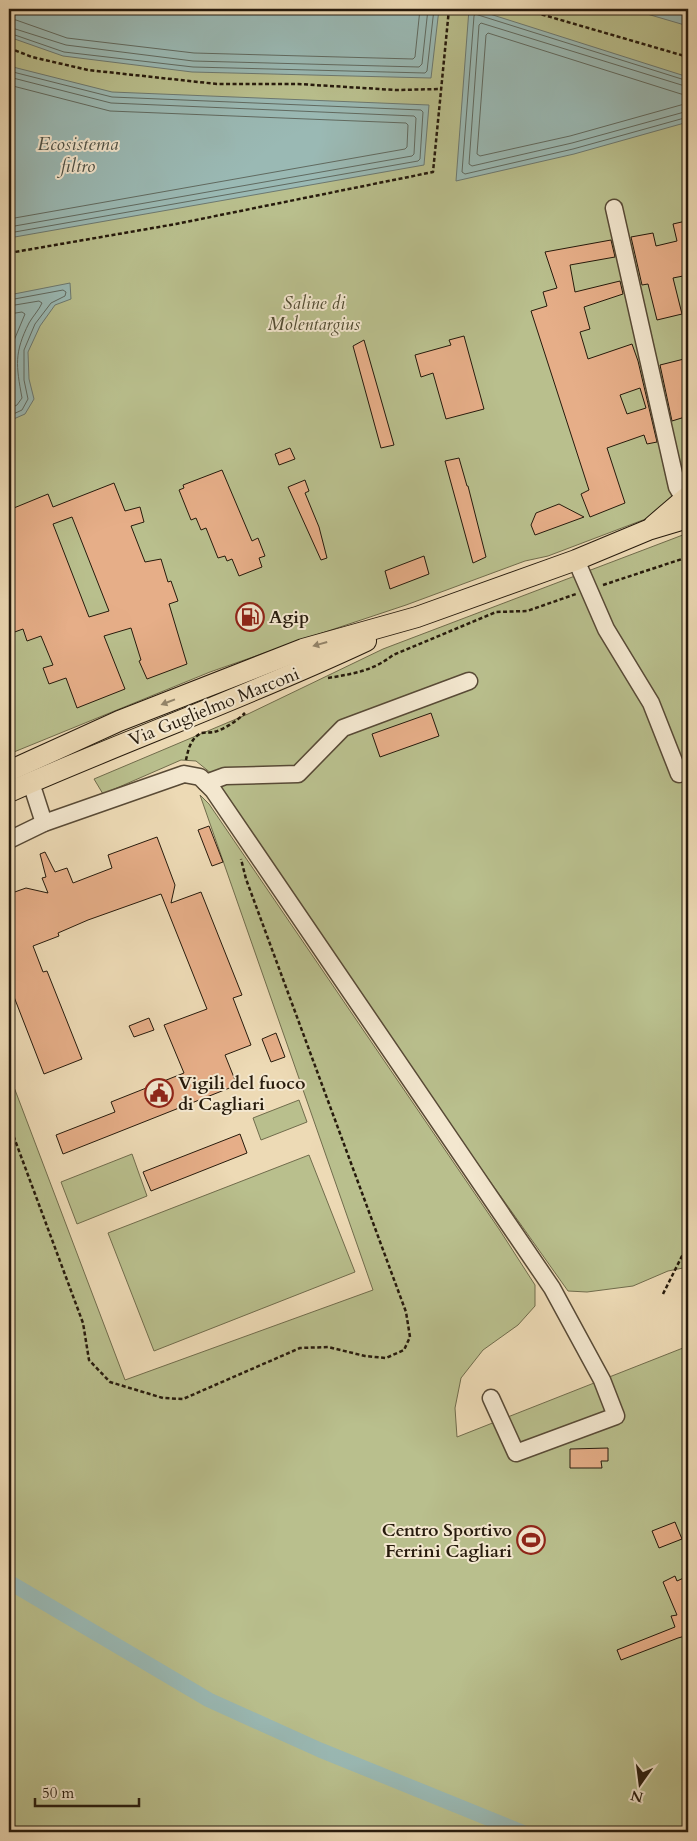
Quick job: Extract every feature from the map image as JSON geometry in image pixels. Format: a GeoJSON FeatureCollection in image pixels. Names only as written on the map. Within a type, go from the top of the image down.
{"type":"FeatureCollection","features":[{"type":"Feature","properties":{"kind":"main road","name":"Via Guglielmo Marconi"},"geometry":{"type":"LineString","coordinates":[[9,771],[119,721],[303,649],[417,617],[576,560],[648,530],[687,507]]}},
{"type":"Feature","properties":{"kind":"main road","name":"Via Guglielmo Marconi"},"geometry":{"type":"LineString","coordinates":[[9,792],[93,755],[306,670],[417,617]]}},
{"type":"Feature","properties":{"kind":"main road"},"geometry":{"type":"LineString","coordinates":[[9,806],[34,792],[222,705]]}},
{"type":"Feature","properties":{"kind":"main road"},"geometry":{"type":"LineString","coordinates":[[9,764],[119,721]]}},
{"type":"Feature","properties":{"kind":"street"},"geometry":{"type":"LineString","coordinates":[[614,208],[677,487],[687,507]]}},
{"type":"Feature","properties":{"kind":"street"},"geometry":{"type":"LineString","coordinates":[[576,560],[606,629],[651,703],[678,774]]}},
{"type":"Feature","properties":{"kind":"street"},"geometry":{"type":"LineString","coordinates":[[206,783],[225,776],[298,774],[343,728],[469,681]]}},
{"type":"Feature","properties":{"kind":"street"},"geometry":{"type":"LineString","coordinates":[[9,840],[44,823],[184,774],[200,777],[213,790],[552,1288],[602,1380],[616,1416],[516,1453],[491,1398]]}},
{"type":"Feature","properties":{"kind":"street"},"geometry":{"type":"LineString","coordinates":[[34,792],[44,823]]}},
{"type":"Feature","properties":{"kind":"path"},"geometry":{"type":"LineString","coordinates":[[9,253],[176,224],[433,172],[449,9]]}},
{"type":"Feature","properties":{"kind":"path"},"geometry":{"type":"LineString","coordinates":[[522,9],[688,57]]}},
{"type":"Feature","properties":{"kind":"path"},"geometry":{"type":"LineString","coordinates":[[9,48],[32,57],[88,70],[218,84],[298,84],[396,90],[441,89]]}},
{"type":"Feature","properties":{"kind":"path"},"geometry":{"type":"LineString","coordinates":[[323,680],[354,675],[382,663],[398,653],[496,612],[528,611],[688,557]]}},
{"type":"Feature","properties":{"kind":"path"},"geometry":{"type":"LineString","coordinates":[[184,774],[188,749],[197,736],[206,732],[216,732],[236,721],[249,710]]}},
{"type":"Feature","properties":{"kind":"path"},"geometry":{"type":"LineString","coordinates":[[9,1124],[83,1323],[89,1360],[110,1382],[163,1398],[183,1399],[300,1348],[328,1347],[365,1356],[386,1358],[404,1350],[410,1337],[406,1312],[246,878],[239,852]]}},
{"type":"Feature","properties":{"kind":"path"},"geometry":{"type":"LineString","coordinates":[[662,1294],[688,1244]]}},
{"type":"Feature","properties":{"kind":"green space","name":"Saline di Molentargius"},"geometry":{"type":"Polygon","coordinates":[[[9,9],[688,9],[688,506],[664,512],[548,556],[525,561],[406,605],[210,672],[9,754],[9,9]]]}},
{"type":"Feature","properties":{"kind":"green space"},"geometry":{"type":"Polygon","coordinates":[[[688,533],[688,1267],[668,1271],[633,1286],[587,1292],[568,1291],[470,1153],[212,774],[196,761],[181,760],[103,794],[94,779],[248,714],[383,649],[688,533]]]}},
{"type":"Feature","properties":{"kind":"green space"},"geometry":{"type":"Polygon","coordinates":[[[200,795],[209,804],[499,1229],[535,1285],[535,1306],[518,1325],[483,1350],[461,1378],[455,1408],[457,1437],[688,1346],[688,1832],[9,1832],[9,1074],[125,1380],[373,1290],[200,795]]]}},
{"type":"Feature","properties":{"kind":"green space"},"geometry":{"type":"Polygon","coordinates":[[[299,1100],[307,1122],[261,1140],[253,1118],[299,1100]]]}},
{"type":"Feature","properties":{"kind":"green space"},"geometry":{"type":"Polygon","coordinates":[[[132,1154],[147,1196],[77,1224],[61,1182],[132,1154]]]}},
{"type":"Feature","properties":{"kind":"green space"},"geometry":{"type":"Polygon","coordinates":[[[309,1155],[355,1272],[154,1351],[108,1233],[309,1155]]]}},
{"type":"Feature","properties":{"kind":"water"},"geometry":{"type":"Polygon","coordinates":[[[9,9],[439,9],[431,78],[192,72],[63,56],[9,37],[9,9]]]}},
{"type":"Feature","properties":{"kind":"water"},"geometry":{"type":"Polygon","coordinates":[[[469,9],[688,77],[688,122],[574,154],[456,181],[469,9]]]}},
{"type":"Feature","properties":{"kind":"water"},"geometry":{"type":"Polygon","coordinates":[[[630,9],[688,9],[688,26],[630,9]]]}},
{"type":"Feature","properties":{"kind":"water","name":"Ecosistema filtro"},"geometry":{"type":"Polygon","coordinates":[[[9,66],[112,92],[429,105],[424,165],[9,238],[9,66]]]}},
{"type":"Feature","properties":{"kind":"water"},"geometry":{"type":"Polygon","coordinates":[[[70,283],[71,299],[55,305],[40,326],[28,352],[29,379],[34,399],[25,414],[9,421],[9,295],[70,283]]]}},
{"type":"Feature","properties":{"kind":"building"},"geometry":{"type":"Polygon","coordinates":[[[686,221],[688,231],[688,275],[673,278],[682,314],[657,320],[648,284],[642,285],[631,237],[653,233],[656,246],[677,241],[673,224],[686,221]]]}},
{"type":"Feature","properties":{"kind":"building"},"geometry":{"type":"Polygon","coordinates":[[[611,240],[615,257],[570,265],[575,292],[620,281],[623,294],[584,307],[590,329],[580,332],[588,359],[632,344],[638,361],[657,442],[647,444],[644,435],[607,448],[625,503],[590,517],[581,494],[589,490],[531,311],[547,306],[543,292],[557,288],[545,252],[611,240]],[[640,388],[620,395],[627,414],[646,408],[640,388]]]}},
{"type":"Feature","properties":{"kind":"building"},"geometry":{"type":"Polygon","coordinates":[[[464,336],[484,409],[446,419],[433,373],[421,377],[415,355],[451,345],[449,340],[464,336]]]}},
{"type":"Feature","properties":{"kind":"building"},"geometry":{"type":"Polygon","coordinates":[[[364,340],[394,445],[381,448],[353,346],[364,340]]]}},
{"type":"Feature","properties":{"kind":"building"},"geometry":{"type":"Polygon","coordinates":[[[688,358],[688,416],[672,421],[660,365],[688,358]]]}},
{"type":"Feature","properties":{"kind":"building"},"geometry":{"type":"Polygon","coordinates":[[[290,448],[295,459],[279,465],[275,454],[290,448]]]}},
{"type":"Feature","properties":{"kind":"building"},"geometry":{"type":"Polygon","coordinates":[[[459,458],[486,557],[473,563],[445,461],[459,458]]]}},
{"type":"Feature","properties":{"kind":"building"},"geometry":{"type":"Polygon","coordinates":[[[222,470],[252,541],[258,538],[265,556],[259,558],[262,567],[239,576],[232,559],[227,561],[225,556],[218,558],[206,528],[201,530],[196,518],[191,520],[179,490],[184,488],[183,485],[222,470]]]}},
{"type":"Feature","properties":{"kind":"building"},"geometry":{"type":"Polygon","coordinates":[[[305,480],[309,491],[305,493],[319,527],[327,558],[321,560],[288,487],[305,480]]]}},
{"type":"Feature","properties":{"kind":"building"},"geometry":{"type":"Polygon","coordinates":[[[114,483],[125,511],[140,507],[144,522],[131,526],[145,562],[161,559],[168,582],[171,581],[178,601],[169,604],[187,664],[147,679],[139,661],[141,660],[131,628],[104,636],[125,689],[77,708],[66,678],[49,684],[43,668],[53,665],[41,636],[27,641],[23,629],[9,634],[9,510],[48,494],[53,507],[114,483]],[[72,517],[53,524],[89,617],[109,611],[72,517]]]}},
{"type":"Feature","properties":{"kind":"building"},"geometry":{"type":"Polygon","coordinates":[[[559,504],[584,517],[535,535],[531,525],[536,513],[559,504]]]}},
{"type":"Feature","properties":{"kind":"building"},"geometry":{"type":"Polygon","coordinates":[[[424,556],[429,574],[390,589],[385,571],[424,556]]]}},
{"type":"Feature","properties":{"kind":"building"},"geometry":{"type":"Polygon","coordinates":[[[431,713],[439,736],[380,757],[372,734],[431,713]]]}},
{"type":"Feature","properties":{"kind":"building"},"geometry":{"type":"Polygon","coordinates":[[[209,826],[223,862],[212,866],[198,830],[209,826]]]}},
{"type":"Feature","properties":{"kind":"building"},"geometry":{"type":"Polygon","coordinates":[[[157,837],[175,885],[171,903],[201,892],[242,995],[233,998],[251,1045],[225,1055],[237,1085],[63,1154],[56,1135],[115,1112],[111,1102],[184,1073],[164,1025],[207,1009],[161,894],[88,920],[58,933],[59,936],[33,946],[43,972],[47,971],[82,1059],[44,1074],[9,984],[9,894],[26,888],[48,893],[42,878],[46,877],[40,854],[45,852],[55,872],[67,868],[73,883],[112,868],[108,855],[157,837]]]}},
{"type":"Feature","properties":{"kind":"building"},"geometry":{"type":"Polygon","coordinates":[[[149,1018],[154,1030],[134,1037],[129,1026],[149,1018]]]}},
{"type":"Feature","properties":{"kind":"building"},"geometry":{"type":"Polygon","coordinates":[[[276,1033],[285,1057],[271,1062],[262,1039],[276,1033]]]}},
{"type":"Feature","properties":{"kind":"building"},"geometry":{"type":"Polygon","coordinates":[[[240,1134],[247,1153],[151,1191],[143,1172],[240,1134]]]}},
{"type":"Feature","properties":{"kind":"building"},"geometry":{"type":"Polygon","coordinates":[[[608,1448],[608,1461],[601,1461],[602,1468],[570,1468],[570,1449],[608,1448]]]}},
{"type":"Feature","properties":{"kind":"building"},"geometry":{"type":"Polygon","coordinates":[[[675,1522],[682,1539],[659,1548],[652,1531],[675,1522]]]}},
{"type":"Feature","properties":{"kind":"building"},"geometry":{"type":"Polygon","coordinates":[[[675,1576],[677,1581],[688,1576],[688,1642],[685,1636],[621,1660],[617,1650],[675,1627],[671,1616],[677,1615],[663,1582],[675,1576]]]}},
{"type":"Feature","properties":{"kind":"waterway"},"geometry":{"type":"LineString","coordinates":[[9,1582],[209,1700],[320,1750],[522,1832]]}},
{"type":"Feature","properties":{"kind":"place","name":"Agip"},"geometry":{"type":"Point","coordinates":[250,617]}},
{"type":"Feature","properties":{"kind":"place","name":"Vigili del fuoco di Cagliari"},"geometry":{"type":"Point","coordinates":[159,1093]}},
{"type":"Feature","properties":{"kind":"place","name":"Centro Sportivo Ferrini Cagliari"},"geometry":{"type":"Point","coordinates":[531,1540]}}]}
